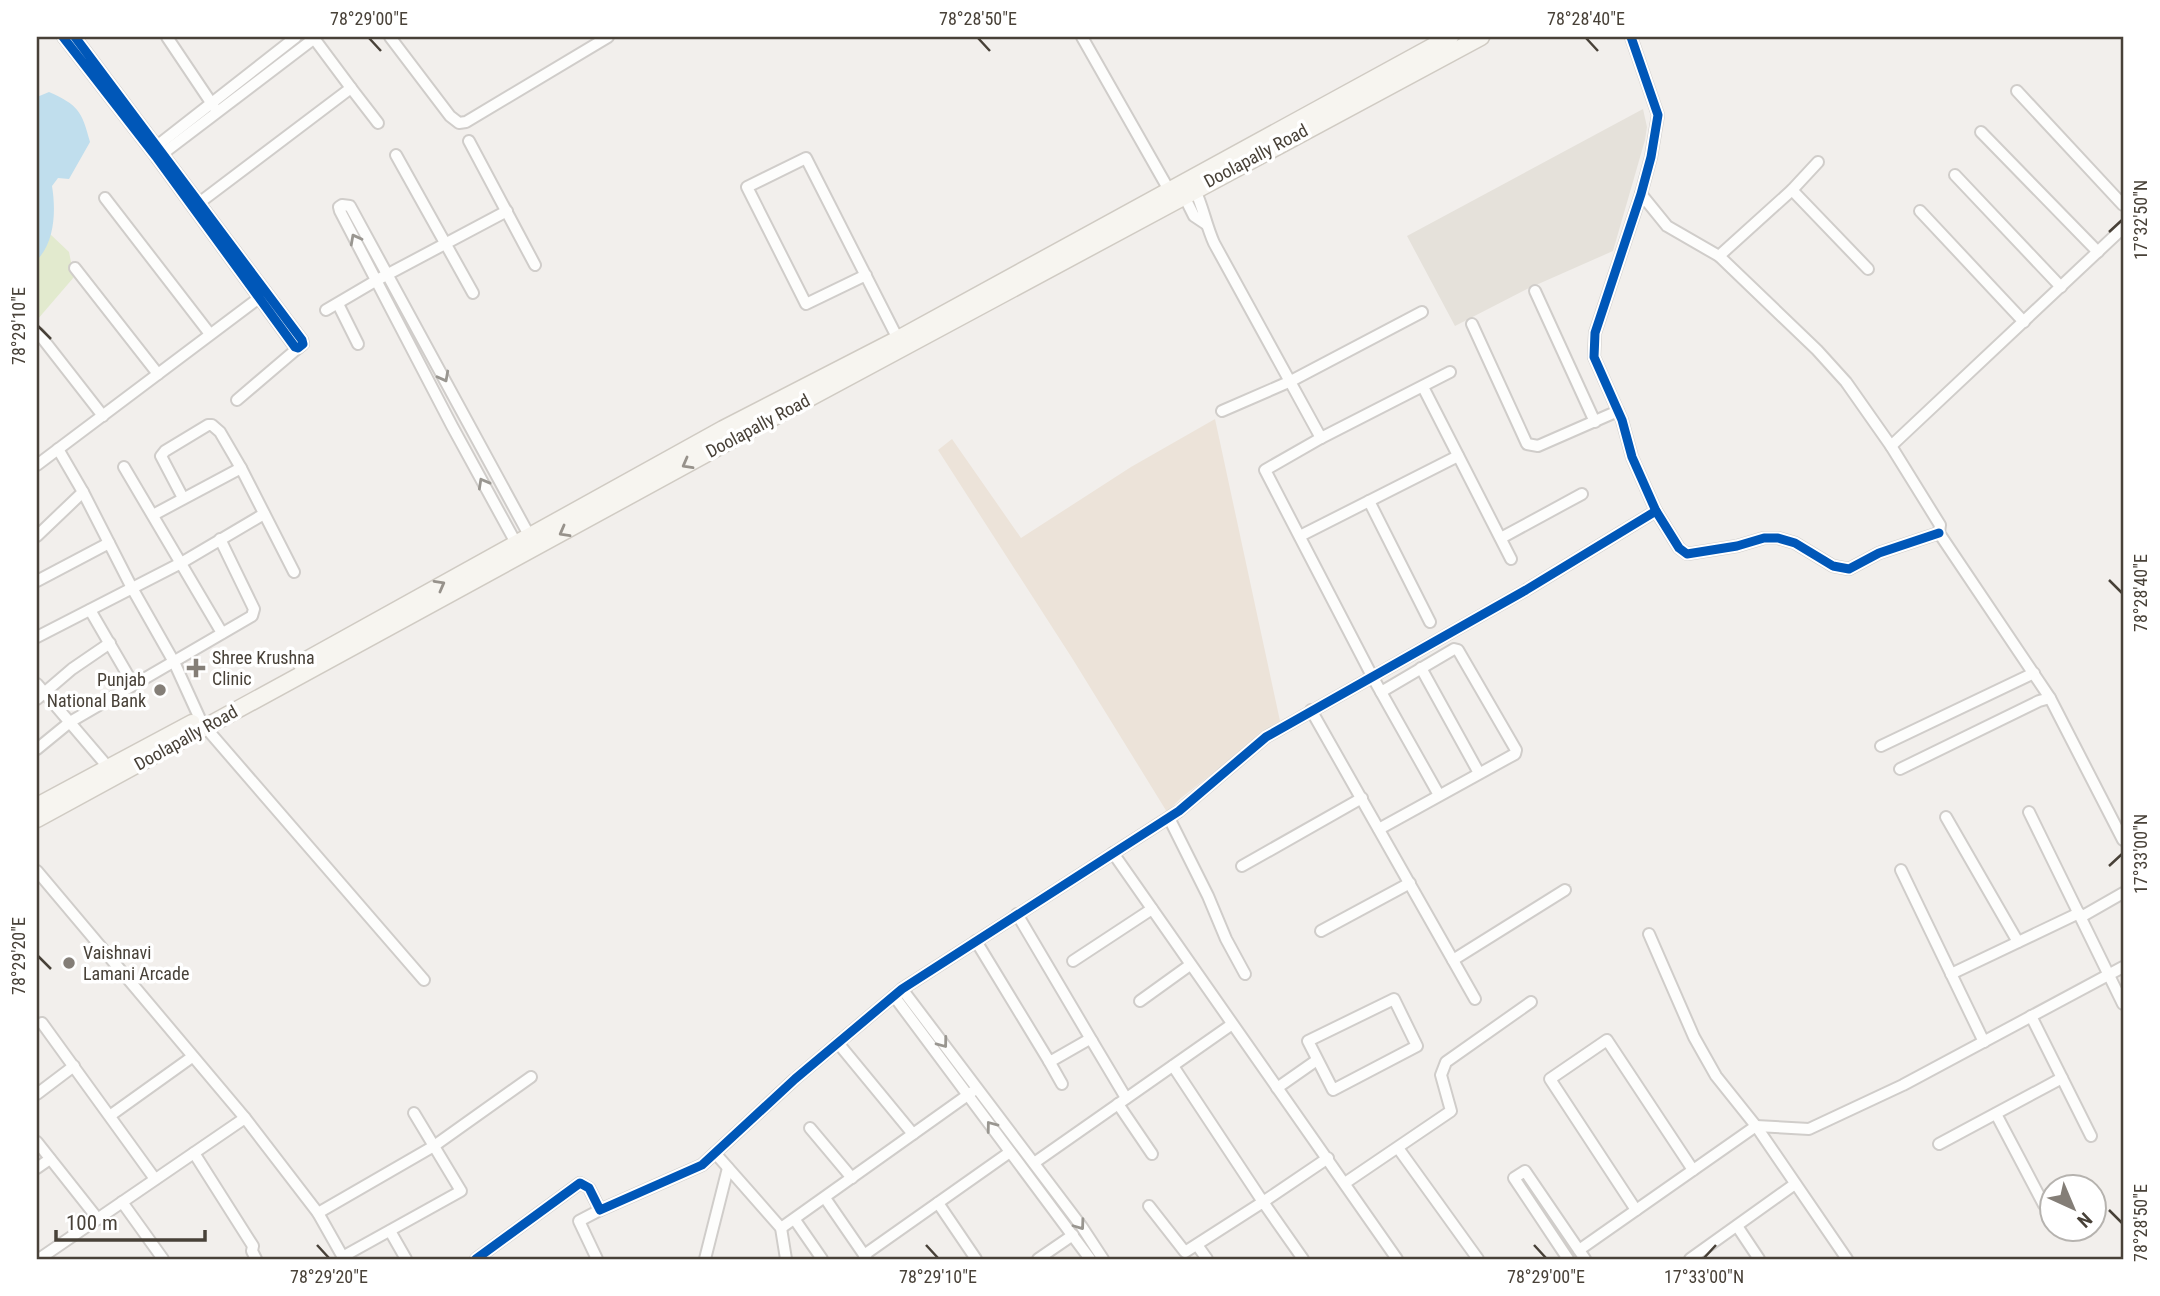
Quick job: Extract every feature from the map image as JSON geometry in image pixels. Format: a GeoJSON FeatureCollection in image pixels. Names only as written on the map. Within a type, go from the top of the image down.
{"type":"FeatureCollection","features":[{"type":"Feature","properties":{"kind":"main road","name":"Doolapally Road"},"geometry":{"type":"LineString","coordinates":[[37,806],[108,767],[264,694],[620,494],[1420,61],[1480,37]]}},
{"type":"Feature","properties":{"kind":"main road"},"geometry":{"type":"LineString","coordinates":[[1182,192],[1420,61],[1446,38]]}},
{"type":"Feature","properties":{"kind":"main road","name":"Doolapally Road"},"geometry":{"type":"LineString","coordinates":[[37,819],[523,539],[620,494],[723,429],[1182,192]]}},
{"type":"Feature","properties":{"kind":"street"},"geometry":{"type":"LineString","coordinates":[[62,37],[156,153],[262,296],[302,340],[303,344],[237,400]]}},
{"type":"Feature","properties":{"kind":"street"},"geometry":{"type":"LineString","coordinates":[[75,37],[156,153]]}},
{"type":"Feature","properties":{"kind":"street"},"geometry":{"type":"LineString","coordinates":[[156,153],[296,37]]}},
{"type":"Feature","properties":{"kind":"street"},"geometry":{"type":"LineString","coordinates":[[214,107],[314,37],[378,123]]}},
{"type":"Feature","properties":{"kind":"street"},"geometry":{"type":"LineString","coordinates":[[390,37],[450,116],[459,122],[466,122],[608,37]]}},
{"type":"Feature","properties":{"kind":"street"},"geometry":{"type":"LineString","coordinates":[[578,37],[585,49]]}},
{"type":"Feature","properties":{"kind":"street"},"geometry":{"type":"LineString","coordinates":[[1082,37],[1182,192],[1205,210],[1206,224],[1321,438]]}},
{"type":"Feature","properties":{"kind":"street"},"geometry":{"type":"LineString","coordinates":[[1631,37],[1658,115],[1641,194],[1595,333],[1594,357],[1656,511],[1679,548],[1686,554],[1737,546],[1764,538],[1778,538],[1795,543],[1833,566],[1849,569],[1879,554],[1939,533]]}},
{"type":"Feature","properties":{"kind":"street"},"geometry":{"type":"LineString","coordinates":[[173,39],[214,107]]}},
{"type":"Feature","properties":{"kind":"street"},"geometry":{"type":"LineString","coordinates":[[196,205],[351,88]]}},
{"type":"Feature","properties":{"kind":"street"},"geometry":{"type":"LineString","coordinates":[[2017,91],[2123,205]]}},
{"type":"Feature","properties":{"kind":"street"},"geometry":{"type":"LineString","coordinates":[[1980,132],[2098,252]]}},
{"type":"Feature","properties":{"kind":"street"},"geometry":{"type":"LineString","coordinates":[[469,141],[535,265]]}},
{"type":"Feature","properties":{"kind":"street"},"geometry":{"type":"LineString","coordinates":[[396,155],[473,293]]}},
{"type":"Feature","properties":{"kind":"street"},"geometry":{"type":"LineString","coordinates":[[866,275],[806,304],[747,187],[806,158],[866,275],[898,339]]}},
{"type":"Feature","properties":{"kind":"street"},"geometry":{"type":"LineString","coordinates":[[1719,256],[1792,190],[1818,162]]}},
{"type":"Feature","properties":{"kind":"street"},"geometry":{"type":"LineString","coordinates":[[1955,175],[2061,287]]}},
{"type":"Feature","properties":{"kind":"street"},"geometry":{"type":"LineString","coordinates":[[1792,190],[1868,269]]}},
{"type":"Feature","properties":{"kind":"street"},"geometry":{"type":"LineString","coordinates":[[1641,194],[1667,226],[1719,256],[1817,350],[1846,382],[1891,446],[1940,525],[1939,533],[2050,698],[2123,840]]}},
{"type":"Feature","properties":{"kind":"street"},"geometry":{"type":"LineString","coordinates":[[106,198],[210,334]]}},
{"type":"Feature","properties":{"kind":"street"},"geometry":{"type":"LineString","coordinates":[[342,205],[350,206],[389,274],[481,445],[523,539],[467,453],[340,211],[342,205]]}},
{"type":"Feature","properties":{"kind":"street"},"geometry":{"type":"LineString","coordinates":[[1920,211],[2024,322]]}},
{"type":"Feature","properties":{"kind":"street"},"geometry":{"type":"LineString","coordinates":[[326,310],[507,212]]}},
{"type":"Feature","properties":{"kind":"street"},"geometry":{"type":"LineString","coordinates":[[1891,446],[2123,228]]}},
{"type":"Feature","properties":{"kind":"street"},"geometry":{"type":"LineString","coordinates":[[75,268],[158,373]]}},
{"type":"Feature","properties":{"kind":"street"},"geometry":{"type":"LineString","coordinates":[[1535,291],[1595,422]]}},
{"type":"Feature","properties":{"kind":"street"},"geometry":{"type":"LineString","coordinates":[[37,465],[262,296]]}},
{"type":"Feature","properties":{"kind":"street"},"geometry":{"type":"LineString","coordinates":[[338,304],[358,344]]}},
{"type":"Feature","properties":{"kind":"street"},"geometry":{"type":"LineString","coordinates":[[1222,411],[1291,381],[1422,312]]}},
{"type":"Feature","properties":{"kind":"street"},"geometry":{"type":"LineString","coordinates":[[1472,324],[1527,444],[1538,446],[1618,411]]}},
{"type":"Feature","properties":{"kind":"street"},"geometry":{"type":"LineString","coordinates":[[39,334],[103,416]]}},
{"type":"Feature","properties":{"kind":"street"},"geometry":{"type":"LineString","coordinates":[[410,344],[423,338]]}},
{"type":"Feature","properties":{"kind":"street"},"geometry":{"type":"LineString","coordinates":[[1439,795],[1372,676],[1265,470],[1450,372]]}},
{"type":"Feature","properties":{"kind":"street"},"geometry":{"type":"LineString","coordinates":[[1423,387],[1511,559]]}},
{"type":"Feature","properties":{"kind":"street"},"geometry":{"type":"LineString","coordinates":[[183,498],[161,456],[212,425],[220,432],[241,467],[294,572]]}},
{"type":"Feature","properties":{"kind":"street"},"geometry":{"type":"LineString","coordinates":[[467,453],[481,445]]}},
{"type":"Feature","properties":{"kind":"street"},"geometry":{"type":"LineString","coordinates":[[58,449],[174,662],[203,724],[424,980]]}},
{"type":"Feature","properties":{"kind":"street"},"geometry":{"type":"LineString","coordinates":[[1300,536],[1458,456]]}},
{"type":"Feature","properties":{"kind":"street"},"geometry":{"type":"LineString","coordinates":[[124,467],[222,633]]}},
{"type":"Feature","properties":{"kind":"street"},"geometry":{"type":"LineString","coordinates":[[153,515],[241,467]]}},
{"type":"Feature","properties":{"kind":"street"},"geometry":{"type":"LineString","coordinates":[[37,536],[83,492]]}},
{"type":"Feature","properties":{"kind":"street"},"geometry":{"type":"LineString","coordinates":[[1501,538],[1582,494]]}},
{"type":"Feature","properties":{"kind":"street"},"geometry":{"type":"LineString","coordinates":[[1369,501],[1430,622]]}},
{"type":"Feature","properties":{"kind":"street"},"geometry":{"type":"LineString","coordinates":[[597,1259],[579,1221],[702,1165],[795,1079],[898,993],[1169,818],[1266,737],[1526,590],[1656,511]]}},
{"type":"Feature","properties":{"kind":"street"},"geometry":{"type":"LineString","coordinates":[[37,637],[181,563],[264,514]]}},
{"type":"Feature","properties":{"kind":"street"},"geometry":{"type":"LineString","coordinates":[[37,749],[70,722],[252,616],[254,611],[219,539]]}},
{"type":"Feature","properties":{"kind":"street"},"geometry":{"type":"LineString","coordinates":[[37,581],[109,543]]}},
{"type":"Feature","properties":{"kind":"street"},"geometry":{"type":"LineString","coordinates":[[90,610],[132,684]]}},
{"type":"Feature","properties":{"kind":"street"},"geometry":{"type":"LineString","coordinates":[[108,767],[70,722],[39,692],[110,643]]}},
{"type":"Feature","properties":{"kind":"street"},"geometry":{"type":"LineString","coordinates":[[1379,828],[1515,754],[1516,750],[1458,650],[1454,649],[1381,692]]}},
{"type":"Feature","properties":{"kind":"street"},"geometry":{"type":"LineString","coordinates":[[1421,668],[1479,773]]}},
{"type":"Feature","properties":{"kind":"street"},"geometry":{"type":"LineString","coordinates":[[1881,746],[2034,673]]}},
{"type":"Feature","properties":{"kind":"street"},"geometry":{"type":"LineString","coordinates":[[1900,769],[2050,698]]}},
{"type":"Feature","properties":{"kind":"street"},"geometry":{"type":"LineString","coordinates":[[1311,710],[1475,999]]}},
{"type":"Feature","properties":{"kind":"street"},"geometry":{"type":"LineString","coordinates":[[1242,866],[1362,798]]}},
{"type":"Feature","properties":{"kind":"street"},"geometry":{"type":"LineString","coordinates":[[2028,812],[2123,1004]]}},
{"type":"Feature","properties":{"kind":"street"},"geometry":{"type":"LineString","coordinates":[[1946,817],[2018,942]]}},
{"type":"Feature","properties":{"kind":"street"},"geometry":{"type":"LineString","coordinates":[[1169,818],[1245,974]]}},
{"type":"Feature","properties":{"kind":"street"},"geometry":{"type":"LineString","coordinates":[[1113,853],[1397,1259]]}},
{"type":"Feature","properties":{"kind":"street"},"geometry":{"type":"LineString","coordinates":[[1900,870],[1984,1042]]}},
{"type":"Feature","properties":{"kind":"street"},"geometry":{"type":"LineString","coordinates":[[37,872],[244,1118],[318,1213],[344,1258],[461,1191],[414,1113]]}},
{"type":"Feature","properties":{"kind":"street"},"geometry":{"type":"LineString","coordinates":[[1321,931],[1410,883]]}},
{"type":"Feature","properties":{"kind":"street"},"geometry":{"type":"LineString","coordinates":[[1453,960],[1565,890]]}},
{"type":"Feature","properties":{"kind":"street"},"geometry":{"type":"LineString","coordinates":[[1951,974],[2123,893]]}},
{"type":"Feature","properties":{"kind":"street"},"geometry":{"type":"LineString","coordinates":[[1073,961],[1152,909]]}},
{"type":"Feature","properties":{"kind":"street"},"geometry":{"type":"LineString","coordinates":[[1017,914],[1093,1041],[1152,1154]]}},
{"type":"Feature","properties":{"kind":"street"},"geometry":{"type":"LineString","coordinates":[[1649,934],[1694,1037],[1716,1076],[1756,1126],[1847,1259]]}},
{"type":"Feature","properties":{"kind":"street"},"geometry":{"type":"LineString","coordinates":[[976,941],[1062,1084]]}},
{"type":"Feature","properties":{"kind":"street"},"geometry":{"type":"LineString","coordinates":[[1140,1000],[1190,965]]}},
{"type":"Feature","properties":{"kind":"street"},"geometry":{"type":"LineString","coordinates":[[1568,1259],[1514,1178],[1525,1171],[1582,1255],[1636,1210],[1756,1126],[1809,1129],[1903,1085],[2123,967]]}},
{"type":"Feature","properties":{"kind":"street"},"geometry":{"type":"LineString","coordinates":[[898,993],[972,1092],[1034,1163],[1103,1259]]}},
{"type":"Feature","properties":{"kind":"street"},"geometry":{"type":"LineString","coordinates":[[1394,999],[1417,1046],[1333,1090],[1317,1059],[1308,1041],[1394,999]]}},
{"type":"Feature","properties":{"kind":"street"},"geometry":{"type":"LineString","coordinates":[[1345,1183],[1451,1111],[1441,1074],[1446,1062],[1531,1002]]}},
{"type":"Feature","properties":{"kind":"street"},"geometry":{"type":"LineString","coordinates":[[2031,1016],[2091,1136]]}},
{"type":"Feature","properties":{"kind":"street"},"geometry":{"type":"LineString","coordinates":[[43,1023],[155,1179]]}},
{"type":"Feature","properties":{"kind":"street"},"geometry":{"type":"LineString","coordinates":[[1034,1163],[1231,1025]]}},
{"type":"Feature","properties":{"kind":"street"},"geometry":{"type":"LineString","coordinates":[[1049,1060],[1088,1040],[1093,1041]]}},
{"type":"Feature","properties":{"kind":"street"},"geometry":{"type":"LineString","coordinates":[[1636,1210],[1550,1079],[1608,1041],[1693,1170]]}},
{"type":"Feature","properties":{"kind":"street"},"geometry":{"type":"LineString","coordinates":[[838,1043],[913,1134]]}},
{"type":"Feature","properties":{"kind":"street"},"geometry":{"type":"LineString","coordinates":[[111,1115],[192,1057]]}},
{"type":"Feature","properties":{"kind":"street"},"geometry":{"type":"LineString","coordinates":[[1277,1088],[1317,1059]]}},
{"type":"Feature","properties":{"kind":"street"},"geometry":{"type":"LineString","coordinates":[[37,1094],[74,1066]]}},
{"type":"Feature","properties":{"kind":"street"},"geometry":{"type":"LineString","coordinates":[[1173,1066],[1303,1259]]}},
{"type":"Feature","properties":{"kind":"street"},"geometry":{"type":"LineString","coordinates":[[318,1213],[434,1146],[531,1077]]}},
{"type":"Feature","properties":{"kind":"street"},"geometry":{"type":"LineString","coordinates":[[1938,1144],[2062,1078]]}},
{"type":"Feature","properties":{"kind":"street"},"geometry":{"type":"LineString","coordinates":[[781,1228],[972,1092]]}},
{"type":"Feature","properties":{"kind":"street"},"geometry":{"type":"LineString","coordinates":[[972,1092],[1010,1152],[1090,1259]]}},
{"type":"Feature","properties":{"kind":"street"},"geometry":{"type":"LineString","coordinates":[[1996,1114],[2038,1194]]}},
{"type":"Feature","properties":{"kind":"street"},"geometry":{"type":"LineString","coordinates":[[39,1259],[244,1118]]}},
{"type":"Feature","properties":{"kind":"street"},"geometry":{"type":"LineString","coordinates":[[810,1128],[852,1178]]}},
{"type":"Feature","properties":{"kind":"street"},"geometry":{"type":"LineString","coordinates":[[37,1142],[98,1219]]}},
{"type":"Feature","properties":{"kind":"street"},"geometry":{"type":"LineString","coordinates":[[1398,1148],[1478,1259]]}},
{"type":"Feature","properties":{"kind":"street"},"geometry":{"type":"LineString","coordinates":[[825,1198],[866,1257],[1010,1152]]}},
{"type":"Feature","properties":{"kind":"street"},"geometry":{"type":"LineString","coordinates":[[194,1153],[253,1247],[256,1259]]}},
{"type":"Feature","properties":{"kind":"street"},"geometry":{"type":"LineString","coordinates":[[715,1153],[781,1228],[786,1259]]}},
{"type":"Feature","properties":{"kind":"street"},"geometry":{"type":"LineString","coordinates":[[1149,1206],[1185,1252],[1328,1158]]}},
{"type":"Feature","properties":{"kind":"street"},"geometry":{"type":"LineString","coordinates":[[37,1168],[50,1159]]}},
{"type":"Feature","properties":{"kind":"street"},"geometry":{"type":"LineString","coordinates":[[705,1259],[727,1168]]}},
{"type":"Feature","properties":{"kind":"street"},"geometry":{"type":"LineString","coordinates":[[476,1259],[580,1183],[589,1188],[600,1210]]}},
{"type":"Feature","properties":{"kind":"street"},"geometry":{"type":"LineString","coordinates":[[1690,1259],[1795,1184]]}},
{"type":"Feature","properties":{"kind":"street"},"geometry":{"type":"LineString","coordinates":[[122,1202],[161,1258]]}},
{"type":"Feature","properties":{"kind":"street"},"geometry":{"type":"LineString","coordinates":[[938,1203],[976,1259]]}},
{"type":"Feature","properties":{"kind":"street"},"geometry":{"type":"LineString","coordinates":[[795,1220],[822,1259]]}},
{"type":"Feature","properties":{"kind":"street"},"geometry":{"type":"LineString","coordinates":[[1737,1226],[1759,1259]]}},
{"type":"Feature","properties":{"kind":"street"},"geometry":{"type":"LineString","coordinates":[[390,1231],[406,1259]]}},
{"type":"Feature","properties":{"kind":"street"},"geometry":{"type":"LineString","coordinates":[[1038,1259],[1073,1235]]}},
{"type":"Feature","properties":{"kind":"street"},"geometry":{"type":"LineString","coordinates":[[1197,1245],[1207,1259]]}},
{"type":"Feature","properties":{"kind":"shaded area"},"geometry":{"type":"Polygon","coordinates":[[[1643,109],[1647,127],[1645,140],[1613,251],[1527,289],[1455,326],[1407,236],[1643,109]]]}},
{"type":"Feature","properties":{"kind":"shaded area"},"geometry":{"type":"Polygon","coordinates":[[[1215,419],[1280,721],[1181,798],[1167,812],[938,450],[952,439],[1021,538],[1131,467],[1215,419]]]}},
{"type":"Feature","properties":{"kind":"green space"},"geometry":{"type":"Polygon","coordinates":[[[50,234],[69,252],[74,277],[37,320],[37,251],[50,234]]]}},
{"type":"Feature","properties":{"kind":"water"},"geometry":{"type":"Polygon","coordinates":[[[49,92],[73,105],[81,116],[90,142],[69,179],[58,178],[52,186],[54,205],[51,235],[37,260],[37,97],[49,92]]]}},
{"type":"Feature","properties":{"kind":"cycle path"},"geometry":{"type":"LineString","coordinates":[[63,37],[298,348],[303,344],[302,340],[75,37]]}},
{"type":"Feature","properties":{"kind":"cycle path"},"geometry":{"type":"LineString","coordinates":[[1631,37],[1658,115],[1641,194],[1595,333],[1594,357],[1622,420],[1632,457],[1656,511],[1679,548],[1687,554],[1737,546],[1764,538],[1778,538],[1795,543],[1833,566],[1849,569],[1879,553],[1939,533]]}},
{"type":"Feature","properties":{"kind":"cycle path"},"geometry":{"type":"LineString","coordinates":[[476,1259],[580,1183],[589,1188],[600,1210],[702,1165],[795,1079],[902,989],[1179,811],[1266,737],[1526,590],[1656,511]]}},
{"type":"Feature","properties":{"kind":"place","name":"Shree Krushna Clinic"},"geometry":{"type":"Point","coordinates":[196,668]}},
{"type":"Feature","properties":{"kind":"place","name":"Punjab National Bank"},"geometry":{"type":"Point","coordinates":[160,690]}},
{"type":"Feature","properties":{"kind":"place","name":"Vaishnavi Lamani Arcade"},"geometry":{"type":"Point","coordinates":[69,963]}}]}
